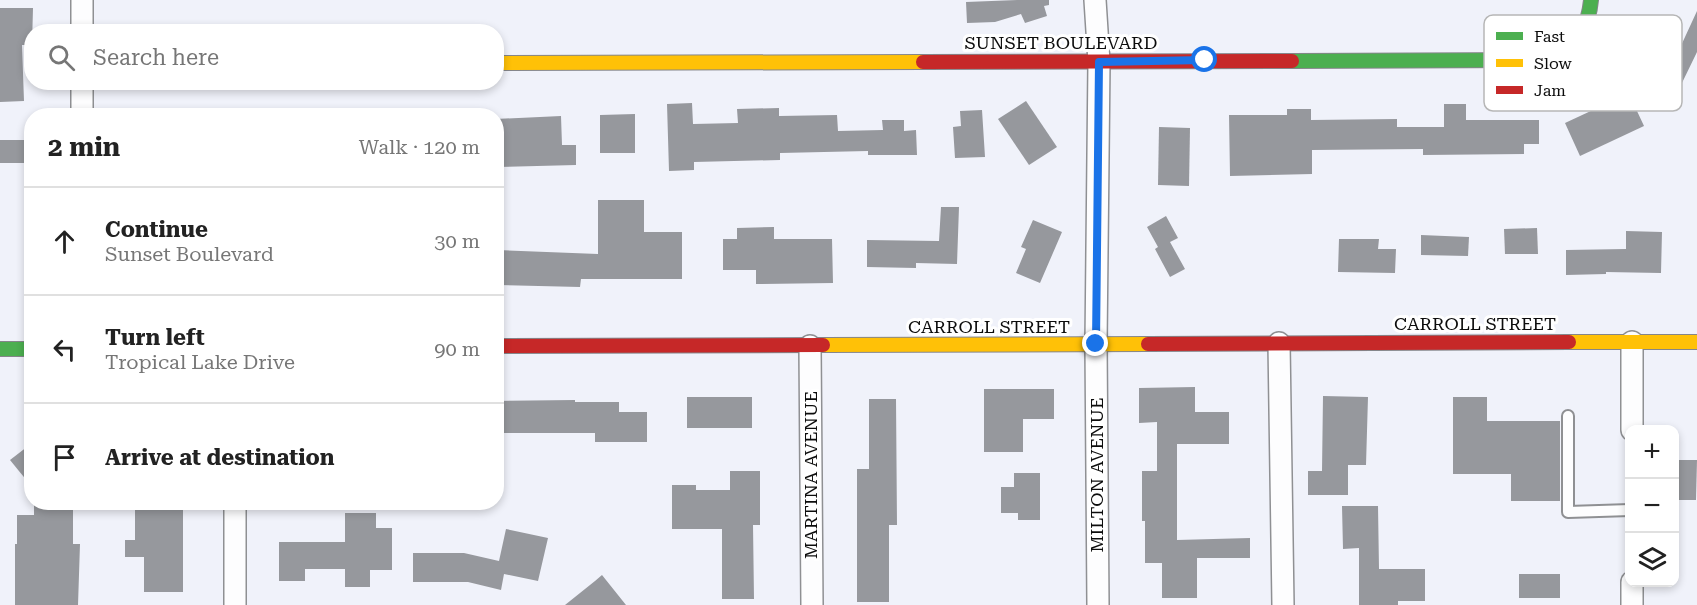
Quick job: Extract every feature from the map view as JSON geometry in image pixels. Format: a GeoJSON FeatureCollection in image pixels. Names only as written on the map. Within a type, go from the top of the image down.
{"type":"FeatureCollection","features":[{"type":"Feature","properties":{"kind":"main road","name":"SUNSET BOULEVARD"},"geometry":{"type":"LineString","coordinates":[[1589,15],[1591,0]]}},
{"type":"Feature","properties":{"kind":"main road","name":"SUNSET BOULEVARD"},"geometry":{"type":"LineString","coordinates":[[504,63],[1484,60]]}},
{"type":"Feature","properties":{"kind":"main road","name":"CARROLL STREET"},"geometry":{"type":"LineString","coordinates":[[504,346],[1697,342]]}},
{"type":"Feature","properties":{"kind":"main road"},"geometry":{"type":"LineString","coordinates":[[0,349],[24,349]]}},
{"type":"Feature","properties":{"kind":"street"},"geometry":{"type":"LineString","coordinates":[[82,0],[82,24]]}},
{"type":"Feature","properties":{"kind":"street","name":"MILTON AVENUE"},"geometry":{"type":"LineString","coordinates":[[1095,0],[1099,62],[1096,344],[1098,605]]}},
{"type":"Feature","properties":{"kind":"street"},"geometry":{"type":"LineString","coordinates":[[82,90],[82,108]]}},
{"type":"Feature","properties":{"kind":"street"},"geometry":{"type":"LineString","coordinates":[[1632,342],[1632,425]]}},
{"type":"Feature","properties":{"kind":"street"},"geometry":{"type":"LineString","coordinates":[[1279,343],[1283,605]]}},
{"type":"Feature","properties":{"kind":"street","name":"MARTINA AVENUE"},"geometry":{"type":"LineString","coordinates":[[810,345],[812,605]]}},
{"type":"Feature","properties":{"kind":"street"},"geometry":{"type":"LineString","coordinates":[[235,510],[235,605]]}},
{"type":"Feature","properties":{"kind":"street"},"geometry":{"type":"LineString","coordinates":[[1632,587],[1632,605]]}},
{"type":"Feature","properties":{"kind":"lane"},"geometry":{"type":"LineString","coordinates":[[1568,416],[1568,512],[1625,510]]}},
{"type":"Feature","properties":{"kind":"building"},"geometry":{"type":"Polygon","coordinates":[[[1049,0],[1049,5],[1044,6],[1047,16],[1025,23],[1021,14],[995,22],[967,23],[966,2],[1049,0]]]}},
{"type":"Feature","properties":{"kind":"building"},"geometry":{"type":"Polygon","coordinates":[[[0,8],[33,8],[33,24],[24,24],[24,45],[22,45],[24,101],[0,102],[0,8]]]}},
{"type":"Feature","properties":{"kind":"building"},"geometry":{"type":"Polygon","coordinates":[[[1697,11],[1697,52],[1682,83],[1682,44],[1697,11]]]}},
{"type":"Feature","properties":{"kind":"building"},"geometry":{"type":"Polygon","coordinates":[[[1026,101],[1057,147],[1029,165],[998,119],[1026,101]]]}},
{"type":"Feature","properties":{"kind":"building"},"geometry":{"type":"Polygon","coordinates":[[[692,103],[693,124],[738,123],[737,109],[779,108],[779,116],[837,115],[838,131],[883,130],[882,120],[904,120],[904,131],[916,130],[917,155],[868,155],[868,151],[780,153],[780,160],[694,162],[694,170],[669,171],[667,104],[692,103]]]}},
{"type":"Feature","properties":{"kind":"building"},"geometry":{"type":"Polygon","coordinates":[[[1444,104],[1466,104],[1466,120],[1539,120],[1539,144],[1524,144],[1524,154],[1423,155],[1423,149],[1312,150],[1312,174],[1230,176],[1229,115],[1287,115],[1287,109],[1311,109],[1311,120],[1397,119],[1397,127],[1444,127],[1444,104]]]}},
{"type":"Feature","properties":{"kind":"building"},"geometry":{"type":"Polygon","coordinates":[[[982,110],[985,157],[955,158],[953,127],[961,126],[960,111],[982,110]]]}},
{"type":"Feature","properties":{"kind":"building"},"geometry":{"type":"Polygon","coordinates":[[[1591,111],[1637,111],[1644,126],[1580,156],[1565,123],[1591,111]]]}},
{"type":"Feature","properties":{"kind":"building"},"geometry":{"type":"Polygon","coordinates":[[[635,114],[635,153],[600,153],[600,115],[635,114]]]}},
{"type":"Feature","properties":{"kind":"building"},"geometry":{"type":"Polygon","coordinates":[[[561,116],[562,145],[576,145],[576,165],[504,167],[504,119],[561,116]]]}},
{"type":"Feature","properties":{"kind":"building"},"geometry":{"type":"Polygon","coordinates":[[[1159,127],[1190,128],[1189,186],[1158,185],[1159,127]]]}},
{"type":"Feature","properties":{"kind":"building"},"geometry":{"type":"Polygon","coordinates":[[[0,140],[24,140],[24,163],[0,163],[0,140]]]}},
{"type":"Feature","properties":{"kind":"building"},"geometry":{"type":"Polygon","coordinates":[[[598,200],[644,200],[644,232],[682,232],[682,279],[581,279],[580,287],[504,285],[504,250],[598,254],[598,200]]]}},
{"type":"Feature","properties":{"kind":"building"},"geometry":{"type":"Polygon","coordinates":[[[941,207],[959,207],[957,264],[916,263],[916,268],[867,267],[867,240],[939,241],[941,207]]]}},
{"type":"Feature","properties":{"kind":"building"},"geometry":{"type":"Polygon","coordinates":[[[1166,216],[1178,238],[1170,242],[1185,269],[1170,277],[1155,249],[1158,247],[1147,227],[1166,216]]]}},
{"type":"Feature","properties":{"kind":"building"},"geometry":{"type":"Polygon","coordinates":[[[1033,220],[1062,232],[1040,283],[1016,273],[1026,249],[1021,247],[1033,220]]]}},
{"type":"Feature","properties":{"kind":"building"},"geometry":{"type":"Polygon","coordinates":[[[774,227],[774,239],[832,239],[833,283],[756,284],[756,270],[723,270],[723,239],[737,239],[737,228],[774,227]]]}},
{"type":"Feature","properties":{"kind":"building"},"geometry":{"type":"Polygon","coordinates":[[[1537,228],[1538,254],[1505,254],[1504,229],[1537,228]]]}},
{"type":"Feature","properties":{"kind":"building"},"geometry":{"type":"Polygon","coordinates":[[[1626,231],[1662,232],[1661,273],[1606,272],[1606,274],[1566,275],[1566,250],[1626,249],[1626,231]]]}},
{"type":"Feature","properties":{"kind":"building"},"geometry":{"type":"Polygon","coordinates":[[[1421,235],[1469,237],[1468,256],[1421,255],[1421,235]]]}},
{"type":"Feature","properties":{"kind":"building"},"geometry":{"type":"Polygon","coordinates":[[[1339,239],[1379,239],[1378,249],[1396,249],[1395,273],[1338,272],[1339,239]]]}},
{"type":"Feature","properties":{"kind":"building"},"geometry":{"type":"Polygon","coordinates":[[[1195,387],[1195,412],[1229,412],[1229,444],[1177,444],[1177,540],[1250,538],[1250,558],[1197,558],[1197,598],[1162,598],[1162,563],[1145,563],[1145,521],[1142,521],[1142,471],[1157,471],[1157,422],[1139,423],[1139,388],[1195,387]]]}},
{"type":"Feature","properties":{"kind":"building"},"geometry":{"type":"Polygon","coordinates":[[[984,389],[1054,389],[1054,419],[1023,419],[1023,452],[984,452],[984,389]]]}},
{"type":"Feature","properties":{"kind":"building"},"geometry":{"type":"Polygon","coordinates":[[[1323,396],[1368,397],[1366,465],[1348,465],[1348,495],[1308,495],[1308,471],[1322,471],[1323,396]]]}},
{"type":"Feature","properties":{"kind":"building"},"geometry":{"type":"Polygon","coordinates":[[[687,397],[752,397],[752,428],[687,428],[687,397]]]}},
{"type":"Feature","properties":{"kind":"building"},"geometry":{"type":"Polygon","coordinates":[[[1453,397],[1487,397],[1487,421],[1560,421],[1560,501],[1511,501],[1511,474],[1453,474],[1453,397]]]}},
{"type":"Feature","properties":{"kind":"building"},"geometry":{"type":"Polygon","coordinates":[[[869,399],[896,399],[897,525],[889,525],[889,602],[857,602],[857,469],[869,469],[869,399]]]}},
{"type":"Feature","properties":{"kind":"building"},"geometry":{"type":"Polygon","coordinates":[[[504,401],[619,402],[619,412],[647,412],[647,442],[595,442],[595,433],[504,433],[504,401]]]}},
{"type":"Feature","properties":{"kind":"building"},"geometry":{"type":"Polygon","coordinates":[[[24,449],[24,477],[10,460],[24,449]]]}},
{"type":"Feature","properties":{"kind":"building"},"geometry":{"type":"Polygon","coordinates":[[[1679,460],[1697,460],[1696,500],[1679,500],[1679,460]]]}},
{"type":"Feature","properties":{"kind":"building"},"geometry":{"type":"Polygon","coordinates":[[[730,471],[760,471],[760,525],[753,525],[754,599],[722,599],[722,529],[672,529],[672,485],[696,485],[696,490],[730,490],[730,471]]]}},
{"type":"Feature","properties":{"kind":"building"},"geometry":{"type":"Polygon","coordinates":[[[1014,473],[1040,473],[1040,520],[1018,520],[1018,513],[1001,513],[1001,487],[1014,487],[1014,473]]]}},
{"type":"Feature","properties":{"kind":"building"},"geometry":{"type":"Polygon","coordinates":[[[1342,506],[1378,506],[1379,569],[1425,569],[1425,601],[1398,601],[1398,605],[1359,605],[1359,548],[1343,549],[1342,506]]]}},
{"type":"Feature","properties":{"kind":"building"},"geometry":{"type":"Polygon","coordinates":[[[34,510],[73,510],[73,544],[80,544],[78,605],[15,605],[17,515],[34,515],[34,510]]]}},
{"type":"Feature","properties":{"kind":"building"},"geometry":{"type":"Polygon","coordinates":[[[135,510],[183,510],[183,592],[144,592],[144,557],[125,557],[125,540],[135,540],[135,510]]]}},
{"type":"Feature","properties":{"kind":"building"},"geometry":{"type":"Polygon","coordinates":[[[345,513],[376,513],[376,528],[392,528],[392,570],[370,570],[370,587],[345,587],[345,569],[305,569],[305,581],[279,581],[279,542],[345,542],[345,513]]]}},
{"type":"Feature","properties":{"kind":"building"},"geometry":{"type":"Polygon","coordinates":[[[506,529],[548,538],[538,581],[504,574],[501,590],[468,582],[413,582],[413,553],[464,553],[499,561],[506,529]]]}},
{"type":"Feature","properties":{"kind":"building"},"geometry":{"type":"Polygon","coordinates":[[[1519,574],[1560,574],[1560,598],[1519,598],[1519,574]]]}},
{"type":"Feature","properties":{"kind":"building"},"geometry":{"type":"Polygon","coordinates":[[[602,575],[626,605],[565,605],[595,581],[602,575]]]}},
{"type":"Feature","properties":{"kind":"traffic: fast"},"geometry":{"type":"LineString","coordinates":[[1588,15],[1591,0]]}},
{"type":"Feature","properties":{"kind":"traffic: fast"},"geometry":{"type":"LineString","coordinates":[[1292,61],[1484,60]]}},
{"type":"Feature","properties":{"kind":"traffic: fast"},"geometry":{"type":"LineString","coordinates":[[0,349],[24,349]]}},
{"type":"Feature","properties":{"kind":"traffic: slow"},"geometry":{"type":"LineString","coordinates":[[504,63],[923,62]]}},
{"type":"Feature","properties":{"kind":"traffic: slow"},"geometry":{"type":"LineString","coordinates":[[1569,342],[1697,342]]}},
{"type":"Feature","properties":{"kind":"traffic: slow"},"geometry":{"type":"LineString","coordinates":[[823,345],[1148,344]]}},
{"type":"Feature","properties":{"kind":"traffic: jam"},"geometry":{"type":"LineString","coordinates":[[923,62],[1292,61]]}},
{"type":"Feature","properties":{"kind":"traffic: jam"},"geometry":{"type":"LineString","coordinates":[[1148,344],[1569,342]]}},
{"type":"Feature","properties":{"kind":"traffic: jam"},"geometry":{"type":"LineString","coordinates":[[504,346],[823,345]]}},
{"type":"Feature","properties":{"kind":"route"},"geometry":{"type":"LineString","coordinates":[[1096,344],[1099,62],[1205,60]]}}]}
